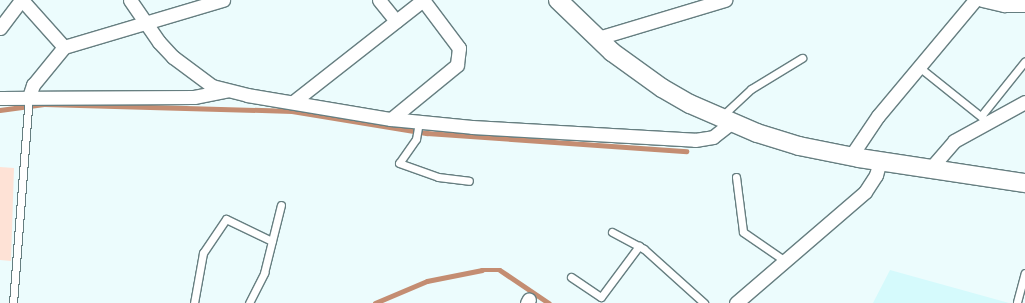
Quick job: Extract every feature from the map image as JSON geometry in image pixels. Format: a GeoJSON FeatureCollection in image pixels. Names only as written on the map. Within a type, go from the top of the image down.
{"type":"FeatureCollection","features":[{"type":"Feature","properties":{"kind":"street"},"geometry":{"type":"LineString","coordinates":[[0,28],[21,0],[64,47]]}},
{"type":"Feature","properties":{"kind":"street"},"geometry":{"type":"LineString","coordinates":[[130,0],[146,24],[172,57],[212,86],[229,90],[391,119],[472,127],[695,140],[713,137],[726,120]]}},
{"type":"Feature","properties":{"kind":"street"},"geometry":{"type":"LineString","coordinates":[[29,97],[33,85],[64,47],[223,0]]}},
{"type":"Feature","properties":{"kind":"street"},"geometry":{"type":"LineString","coordinates":[[379,0],[396,21]]}},
{"type":"Feature","properties":{"kind":"street"},"geometry":{"type":"LineString","coordinates":[[293,102],[423,0],[459,48],[457,65],[391,119]]}},
{"type":"Feature","properties":{"kind":"street"},"geometry":{"type":"LineString","coordinates":[[558,0],[598,38],[634,69],[662,88],[726,120],[799,146],[880,161],[1025,183]]}},
{"type":"Feature","properties":{"kind":"street"},"geometry":{"type":"LineString","coordinates":[[598,38],[725,0]]}},
{"type":"Feature","properties":{"kind":"street"},"geometry":{"type":"LineString","coordinates":[[851,156],[878,116],[975,0]]}},
{"type":"Feature","properties":{"kind":"street"},"geometry":{"type":"LineString","coordinates":[[982,0],[1004,5],[1025,5]]}},
{"type":"Feature","properties":{"kind":"street"},"geometry":{"type":"LineString","coordinates":[[0,98],[194,97],[229,90]]}},
{"type":"Feature","properties":{"kind":"street"},"geometry":{"type":"LineString","coordinates":[[930,169],[954,141],[984,119],[1025,102]]}},
{"type":"Feature","properties":{"kind":"street"},"geometry":{"type":"LineString","coordinates":[[736,303],[865,192],[876,175],[880,161]]}},
{"type":"Feature","properties":{"kind":"lane"},"geometry":{"type":"LineString","coordinates":[[726,120],[751,89],[802,58]]}},
{"type":"Feature","properties":{"kind":"lane"},"geometry":{"type":"LineString","coordinates":[[919,67],[984,119],[1025,61]]}},
{"type":"Feature","properties":{"kind":"lane"},"geometry":{"type":"LineString","coordinates":[[13,303],[29,97]]}},
{"type":"Feature","properties":{"kind":"lane"},"geometry":{"type":"LineString","coordinates":[[419,122],[416,139],[399,163],[438,178],[469,181]]}},
{"type":"Feature","properties":{"kind":"lane"},"geometry":{"type":"LineString","coordinates":[[736,177],[743,232],[785,261]]}},
{"type":"Feature","properties":{"kind":"lane"},"geometry":{"type":"LineString","coordinates":[[249,303],[264,272],[281,205]]}},
{"type":"Feature","properties":{"kind":"lane"},"geometry":{"type":"LineString","coordinates":[[194,303],[203,253],[226,219],[272,241]]}},
{"type":"Feature","properties":{"kind":"lane"},"geometry":{"type":"LineString","coordinates":[[612,232],[639,246],[704,303]]}},
{"type":"Feature","properties":{"kind":"lane"},"geometry":{"type":"LineString","coordinates":[[571,277],[601,297],[639,246]]}},
{"type":"Feature","properties":{"kind":"lane"},"geometry":{"type":"LineString","coordinates":[[1017,302],[1022,292],[1025,273]]}},
{"type":"Feature","properties":{"kind":"shaded area"},"geometry":{"type":"Polygon","coordinates":[[[0,167],[14,168],[11,261],[0,260],[0,167]]]}},
{"type":"Feature","properties":{"kind":"shaded area"},"geometry":{"type":"Polygon","coordinates":[[[890,270],[1009,303],[873,303],[890,270]]]}},
{"type":"Feature","properties":{"kind":"waterway"},"geometry":{"type":"LineString","coordinates":[[0,110],[44,104],[292,111],[427,133],[686,151]]}},
{"type":"Feature","properties":{"kind":"waterway"},"geometry":{"type":"LineString","coordinates":[[375,303],[427,281],[482,270],[500,270],[549,303]]}}]}
